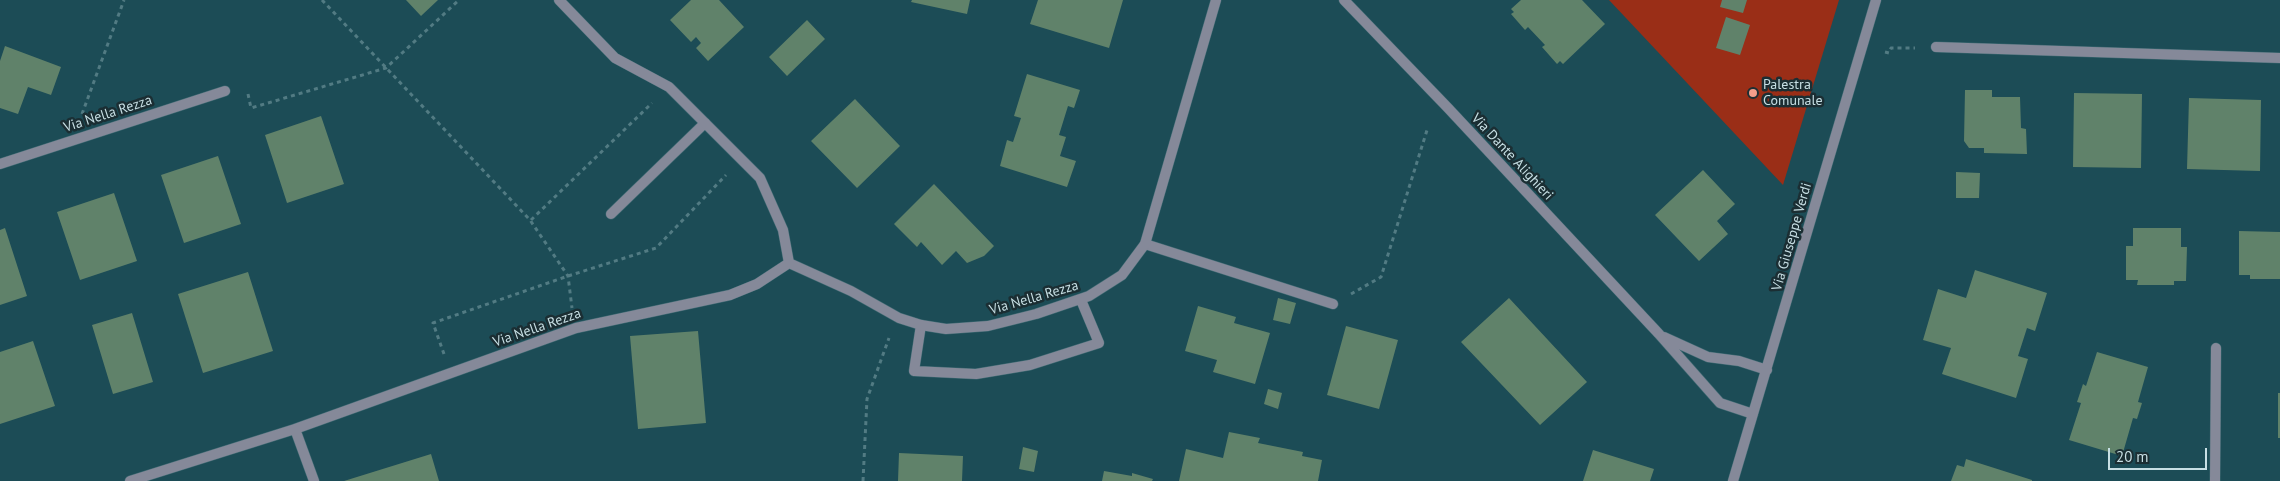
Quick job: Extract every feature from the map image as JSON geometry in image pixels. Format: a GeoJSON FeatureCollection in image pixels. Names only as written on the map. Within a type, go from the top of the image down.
{"type":"FeatureCollection","features":[{"type":"Feature","properties":{"kind":"street"},"geometry":{"type":"LineString","coordinates":[[559,0],[615,58],[669,87],[760,178],[783,230],[789,263]]}},
{"type":"Feature","properties":{"kind":"street","name":"Via Nella Rezza"},"geometry":{"type":"LineString","coordinates":[[130,481],[295,429],[576,328],[730,295],[757,284],[789,263],[851,291],[899,318],[921,325],[946,329],[988,326],[1081,300],[1122,275],[1145,244],[1216,0]]}},
{"type":"Feature","properties":{"kind":"street","name":"Via Dante Alighieri"},"geometry":{"type":"LineString","coordinates":[[1344,0],[1448,108],[1659,334],[1720,403],[1753,414]]}},
{"type":"Feature","properties":{"kind":"street","name":"Via Giuseppe Verdi"},"geometry":{"type":"LineString","coordinates":[[1733,481],[1876,0]]}},
{"type":"Feature","properties":{"kind":"street"},"geometry":{"type":"LineString","coordinates":[[1936,47],[2280,58]]}},
{"type":"Feature","properties":{"kind":"street","name":"Via Nella Rezza"},"geometry":{"type":"LineString","coordinates":[[0,164],[225,91]]}},
{"type":"Feature","properties":{"kind":"street"},"geometry":{"type":"LineString","coordinates":[[611,214],[705,123]]}},
{"type":"Feature","properties":{"kind":"street"},"geometry":{"type":"LineString","coordinates":[[1145,244],[1333,304]]}},
{"type":"Feature","properties":{"kind":"street"},"geometry":{"type":"LineString","coordinates":[[921,325],[914,371],[985,372],[1030,365],[1100,342],[1081,300]]}},
{"type":"Feature","properties":{"kind":"street","name":"Via Dante Alighieri"},"geometry":{"type":"LineString","coordinates":[[1659,334],[1708,357],[1739,361],[1767,370]]}},
{"type":"Feature","properties":{"kind":"street"},"geometry":{"type":"LineString","coordinates":[[2214,481],[2216,348]]}},
{"type":"Feature","properties":{"kind":"street"},"geometry":{"type":"LineString","coordinates":[[295,429],[314,481]]}},
{"type":"Feature","properties":{"kind":"path"},"geometry":{"type":"LineString","coordinates":[[72,140],[124,0]]}},
{"type":"Feature","properties":{"kind":"path"},"geometry":{"type":"LineString","coordinates":[[322,0],[530,220],[568,276],[576,328]]}},
{"type":"Feature","properties":{"kind":"path"},"geometry":{"type":"LineString","coordinates":[[225,91],[246,84],[251,108],[386,68],[459,0]]}},
{"type":"Feature","properties":{"kind":"path"},"geometry":{"type":"LineString","coordinates":[[1885,52],[1889,53],[1891,48],[1936,47]]}},
{"type":"Feature","properties":{"kind":"path"},"geometry":{"type":"LineString","coordinates":[[530,220],[669,87]]}},
{"type":"Feature","properties":{"kind":"path"},"geometry":{"type":"LineString","coordinates":[[1333,304],[1381,277],[1428,127]]}},
{"type":"Feature","properties":{"kind":"path"},"geometry":{"type":"LineString","coordinates":[[451,373],[433,324],[568,276],[656,248],[742,158]]}},
{"type":"Feature","properties":{"kind":"path"},"geometry":{"type":"LineString","coordinates":[[862,481],[867,399],[891,334]]}},
{"type":"Feature","properties":{"kind":"shaded area","name":"Palestra Comunale"},"geometry":{"type":"Polygon","coordinates":[[[1609,0],[1839,0],[1783,185],[1609,0]]]}},
{"type":"Feature","properties":{"kind":"building"},"geometry":{"type":"Polygon","coordinates":[[[406,0],[438,0],[421,16],[406,0]]]}},
{"type":"Feature","properties":{"kind":"building"},"geometry":{"type":"Polygon","coordinates":[[[691,0],[719,0],[744,27],[708,61],[696,48],[701,43],[696,37],[691,42],[670,20],[691,0]]]}},
{"type":"Feature","properties":{"kind":"building"},"geometry":{"type":"Polygon","coordinates":[[[912,0],[970,0],[967,14],[911,2],[912,0]]]}},
{"type":"Feature","properties":{"kind":"building"},"geometry":{"type":"Polygon","coordinates":[[[1038,0],[1123,0],[1109,48],[1030,24],[1038,0]]]}},
{"type":"Feature","properties":{"kind":"building"},"geometry":{"type":"Polygon","coordinates":[[[1521,0],[1582,0],[1605,24],[1563,64],[1560,61],[1557,64],[1542,47],[1545,45],[1528,27],[1525,30],[1511,14],[1514,12],[1511,9],[1521,0]]]}},
{"type":"Feature","properties":{"kind":"building"},"geometry":{"type":"Polygon","coordinates":[[[1722,0],[1747,0],[1743,13],[1720,7],[1722,0]]]}},
{"type":"Feature","properties":{"kind":"building"},"geometry":{"type":"Polygon","coordinates":[[[1726,17],[1750,25],[1740,55],[1716,48],[1726,17]]]}},
{"type":"Feature","properties":{"kind":"building"},"geometry":{"type":"Polygon","coordinates":[[[807,20],[825,39],[787,76],[769,57],[807,20]]]}},
{"type":"Feature","properties":{"kind":"building"},"geometry":{"type":"Polygon","coordinates":[[[5,46],[61,67],[51,95],[28,87],[18,114],[0,108],[0,61],[5,46]]]}},
{"type":"Feature","properties":{"kind":"building"},"geometry":{"type":"Polygon","coordinates":[[[1027,74],[1080,90],[1074,108],[1068,106],[1059,135],[1066,137],[1060,156],[1076,161],[1067,187],[1000,166],[1007,140],[1013,142],[1021,118],[1014,116],[1027,74]]]}},
{"type":"Feature","properties":{"kind":"building"},"geometry":{"type":"Polygon","coordinates":[[[1965,90],[1992,90],[1992,97],[2020,97],[2021,128],[2026,129],[2027,154],[1984,153],[1984,148],[1969,148],[1964,141],[1965,90]]]}},
{"type":"Feature","properties":{"kind":"building"},"geometry":{"type":"Polygon","coordinates":[[[2074,93],[2142,94],[2141,168],[2073,167],[2074,93]]]}},
{"type":"Feature","properties":{"kind":"building"},"geometry":{"type":"Polygon","coordinates":[[[2189,98],[2261,100],[2260,171],[2187,169],[2189,98]]]}},
{"type":"Feature","properties":{"kind":"building"},"geometry":{"type":"Polygon","coordinates":[[[855,99],[900,146],[857,188],[811,141],[855,99]]]}},
{"type":"Feature","properties":{"kind":"building"},"geometry":{"type":"Polygon","coordinates":[[[321,116],[344,184],[287,203],[265,135],[321,116]]]}},
{"type":"Feature","properties":{"kind":"building"},"geometry":{"type":"Polygon","coordinates":[[[218,156],[241,224],[184,243],[161,175],[218,156]]]}},
{"type":"Feature","properties":{"kind":"building"},"geometry":{"type":"Polygon","coordinates":[[[1703,170],[1735,204],[1717,221],[1728,234],[1699,261],[1655,215],[1703,170]]]}},
{"type":"Feature","properties":{"kind":"building"},"geometry":{"type":"Polygon","coordinates":[[[1956,172],[1980,173],[1979,198],[1956,198],[1956,172]]]}},
{"type":"Feature","properties":{"kind":"building"},"geometry":{"type":"Polygon","coordinates":[[[934,184],[994,246],[984,256],[967,263],[956,251],[942,265],[921,242],[917,247],[894,224],[934,184]]]}},
{"type":"Feature","properties":{"kind":"building"},"geometry":{"type":"Polygon","coordinates":[[[114,193],[137,261],[80,280],[57,212],[114,193]]]}},
{"type":"Feature","properties":{"kind":"building"},"geometry":{"type":"Polygon","coordinates":[[[5,228],[27,296],[0,305],[0,230],[5,228]]]}},
{"type":"Feature","properties":{"kind":"building"},"geometry":{"type":"Polygon","coordinates":[[[2133,228],[2181,228],[2181,247],[2187,247],[2186,281],[2174,281],[2174,285],[2137,285],[2138,280],[2126,280],[2126,246],[2133,246],[2133,228]]]}},
{"type":"Feature","properties":{"kind":"building"},"geometry":{"type":"Polygon","coordinates":[[[2239,231],[2280,232],[2280,279],[2250,279],[2250,275],[2239,275],[2239,231]]]}},
{"type":"Feature","properties":{"kind":"building"},"geometry":{"type":"Polygon","coordinates":[[[1975,270],[2047,293],[2035,331],[2027,328],[2018,356],[2028,359],[2016,398],[1942,374],[1951,348],[1923,340],[1938,289],[1966,298],[1975,270]]]}},
{"type":"Feature","properties":{"kind":"building"},"geometry":{"type":"Polygon","coordinates":[[[248,272],[273,351],[203,373],[178,294],[248,272]]]}},
{"type":"Feature","properties":{"kind":"building"},"geometry":{"type":"Polygon","coordinates":[[[1278,298],[1296,303],[1290,324],[1273,320],[1278,298]]]}},
{"type":"Feature","properties":{"kind":"building"},"geometry":{"type":"Polygon","coordinates":[[[1509,298],[1587,382],[1540,425],[1461,342],[1509,298]]]}},
{"type":"Feature","properties":{"kind":"building"},"geometry":{"type":"Polygon","coordinates":[[[1198,306],[1236,317],[1234,323],[1270,333],[1255,384],[1213,372],[1217,360],[1185,351],[1198,306]]]}},
{"type":"Feature","properties":{"kind":"building"},"geometry":{"type":"Polygon","coordinates":[[[132,313],[153,382],[113,394],[92,325],[132,313]]]}},
{"type":"Feature","properties":{"kind":"building"},"geometry":{"type":"Polygon","coordinates":[[[1346,326],[1398,340],[1379,409],[1327,395],[1346,326]]]}},
{"type":"Feature","properties":{"kind":"building"},"geometry":{"type":"Polygon","coordinates":[[[698,331],[706,423],[638,429],[630,336],[698,331]]]}},
{"type":"Feature","properties":{"kind":"building"},"geometry":{"type":"Polygon","coordinates":[[[33,341],[55,406],[0,424],[0,352],[33,341]]]}},
{"type":"Feature","properties":{"kind":"building"},"geometry":{"type":"Polygon","coordinates":[[[2097,352],[2148,367],[2138,402],[2142,403],[2137,419],[2133,418],[2122,456],[2069,440],[2081,403],[2077,402],[2083,384],[2086,386],[2097,352]]]}},
{"type":"Feature","properties":{"kind":"building"},"geometry":{"type":"Polygon","coordinates":[[[1268,389],[1282,393],[1278,409],[1264,404],[1268,389]]]}},
{"type":"Feature","properties":{"kind":"building"},"geometry":{"type":"Polygon","coordinates":[[[2278,393],[2280,393],[2280,438],[2278,438],[2278,393]]]}},
{"type":"Feature","properties":{"kind":"building"},"geometry":{"type":"Polygon","coordinates":[[[1229,432],[1260,438],[1258,443],[1303,452],[1302,456],[1322,460],[1318,481],[1179,481],[1186,449],[1223,458],[1229,432]]]}},
{"type":"Feature","properties":{"kind":"building"},"geometry":{"type":"Polygon","coordinates":[[[1023,447],[1038,451],[1034,472],[1019,469],[1023,447]]]}},
{"type":"Feature","properties":{"kind":"building"},"geometry":{"type":"Polygon","coordinates":[[[1593,450],[1654,469],[1650,481],[1583,481],[1593,450]]]}},
{"type":"Feature","properties":{"kind":"building"},"geometry":{"type":"Polygon","coordinates":[[[899,453],[963,456],[962,481],[898,481],[899,453]]]}},
{"type":"Feature","properties":{"kind":"building"},"geometry":{"type":"Polygon","coordinates":[[[431,454],[439,481],[344,481],[431,454]]]}},
{"type":"Feature","properties":{"kind":"building"},"geometry":{"type":"Polygon","coordinates":[[[1966,459],[2032,481],[1951,481],[1957,465],[1964,467],[1966,459]]]}},
{"type":"Feature","properties":{"kind":"building"},"geometry":{"type":"Polygon","coordinates":[[[1104,471],[1132,476],[1132,473],[1153,479],[1152,481],[1102,481],[1104,471]]]}},
{"type":"Feature","properties":{"kind":"place","name":"Palestra Comunale"},"geometry":{"type":"Point","coordinates":[1753,93]}}]}
